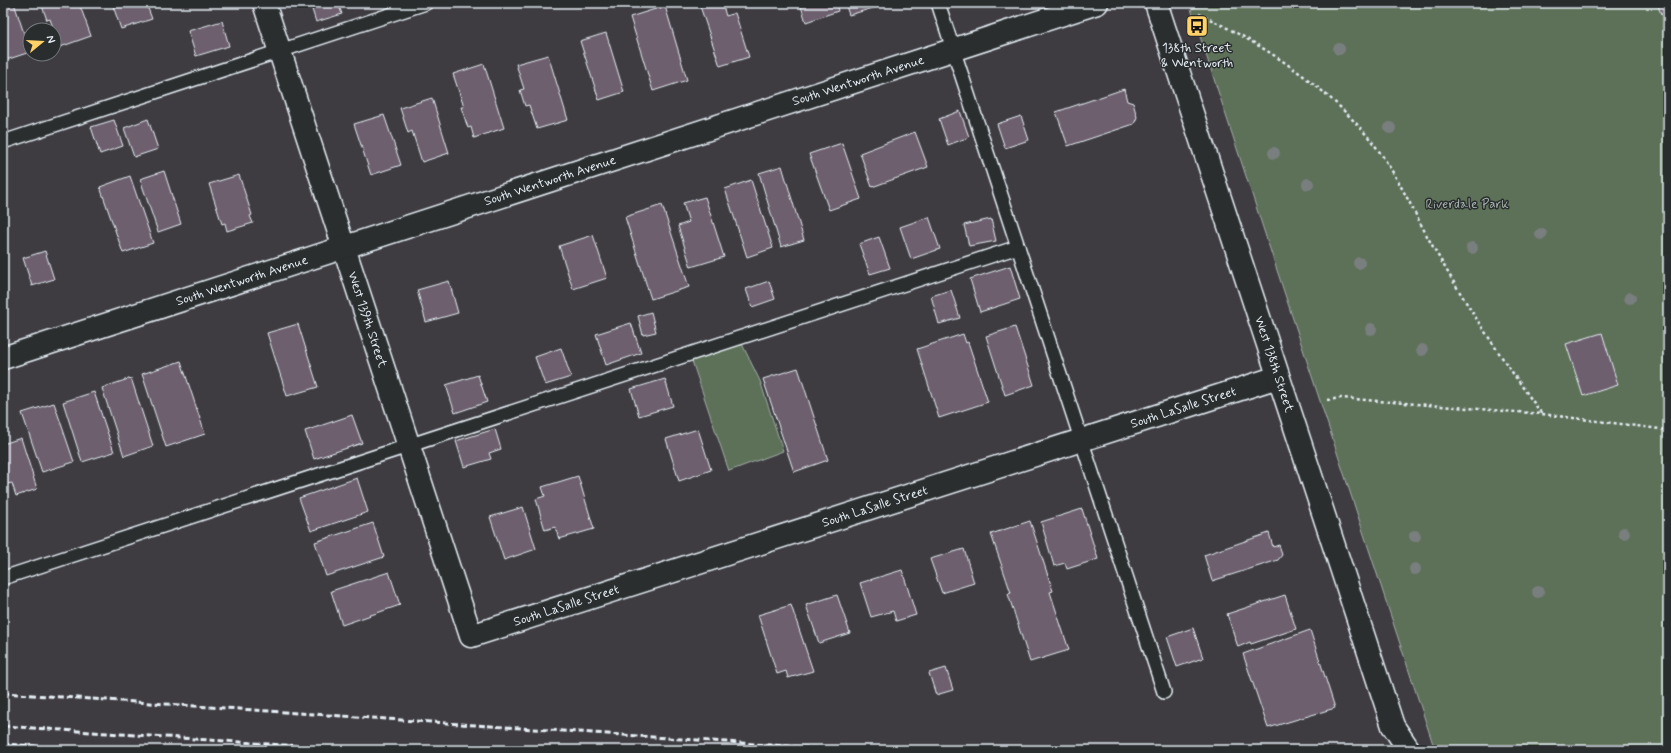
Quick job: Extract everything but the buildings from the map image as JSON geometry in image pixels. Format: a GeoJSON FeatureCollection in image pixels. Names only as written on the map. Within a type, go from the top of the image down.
{"type":"FeatureCollection","features":[{"type":"Feature","properties":{"kind":"street","name":"West 139th Street"},"geometry":{"type":"LineString","coordinates":[[264,3],[471,636]]}},
{"type":"Feature","properties":{"kind":"street","name":"South Wentworth Avenue"},"geometry":{"type":"LineString","coordinates":[[3,358],[343,246],[1097,3]]}},
{"type":"Feature","properties":{"kind":"street","name":"West 138th Street"},"geometry":{"type":"LineString","coordinates":[[1156,3],[1393,726],[1395,750]]}},
{"type":"Feature","properties":{"kind":"street","name":"South LaSalle Street"},"geometry":{"type":"LineString","coordinates":[[471,636],[1278,377]]}},
{"type":"Feature","properties":{"kind":"street","name":"West 138th Street"},"geometry":{"type":"LineString","coordinates":[[1393,726],[1409,750]]}},
{"type":"Feature","properties":{"kind":"lane"},"geometry":{"type":"LineString","coordinates":[[3,142],[426,3]]}},
{"type":"Feature","properties":{"kind":"lane"},"geometry":{"type":"LineString","coordinates":[[938,3],[1164,692]]}},
{"type":"Feature","properties":{"kind":"lane"},"geometry":{"type":"LineString","coordinates":[[3,578],[1018,247]]}},
{"type":"Feature","properties":{"kind":"path"},"geometry":{"type":"LineString","coordinates":[[1199,14],[1287,64],[1321,89],[1347,114],[1369,139],[1390,168],[1466,302],[1506,364],[1542,414]]}},
{"type":"Feature","properties":{"kind":"path"},"geometry":{"type":"LineString","coordinates":[[1327,400],[1341,398],[1542,414],[1668,430]]}},
{"type":"Feature","properties":{"kind":"green space","name":"Riverdale Park"},"geometry":{"type":"Polygon","coordinates":[[[1210,3],[1668,3],[1668,750],[1435,750],[1191,9],[1210,3]]]}},
{"type":"Feature","properties":{"kind":"green space"},"geometry":{"type":"Polygon","coordinates":[[[742,344],[760,381],[783,451],[729,471],[692,361],[742,344]]]}},
{"type":"Feature","properties":{"kind":"railway"},"geometry":{"type":"LineString","coordinates":[[3,693],[844,750]]}},
{"type":"Feature","properties":{"kind":"railway"},"geometry":{"type":"LineString","coordinates":[[3,726],[357,750]]}},
{"type":"Feature","properties":{"kind":"railway"},"geometry":{"type":"LineString","coordinates":[[3,744],[94,750]]}},
{"type":"Feature","properties":{"kind":"place","name":"138th Street & Wentworth"},"geometry":{"type":"Point","coordinates":[1197,26]}}]}
